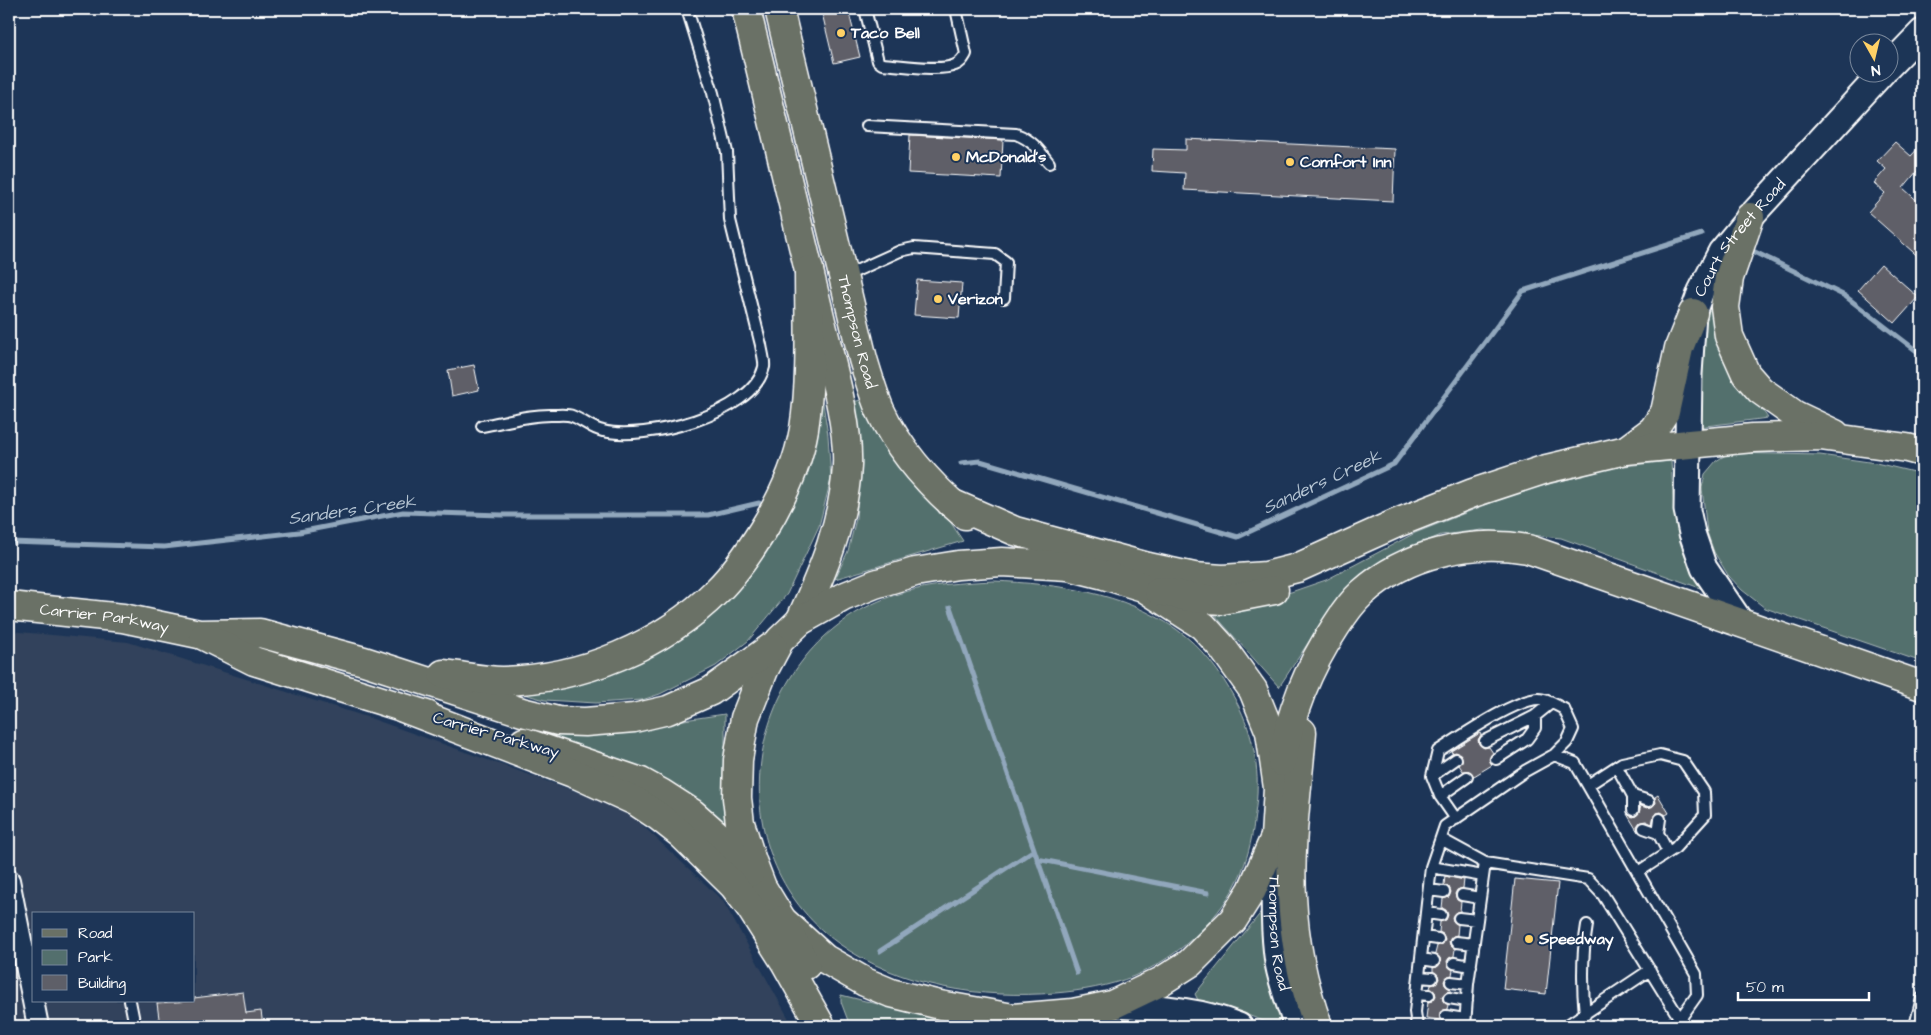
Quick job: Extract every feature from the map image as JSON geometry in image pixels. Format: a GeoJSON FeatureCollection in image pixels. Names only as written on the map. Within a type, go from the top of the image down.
{"type":"FeatureCollection","features":[{"type":"Feature","properties":{"kind":"main road","name":"Thompson Road"},"geometry":{"type":"LineString","coordinates":[[746,9],[810,270],[844,429],[847,464],[844,493],[832,547],[800,621]]}},
{"type":"Feature","properties":{"kind":"main road","name":"Thompson Road"},"geometry":{"type":"LineString","coordinates":[[779,9],[863,359],[881,412],[903,448],[924,475],[951,503],[990,536],[1068,566]]}},
{"type":"Feature","properties":{"kind":"main road"},"geometry":{"type":"LineString","coordinates":[[1750,217],[1728,278],[1725,307],[1729,336],[1746,374],[1760,390],[1796,415],[1848,440]]}},
{"type":"Feature","properties":{"kind":"main road"},"geometry":{"type":"LineString","coordinates":[[364,661],[443,674],[503,681],[561,674],[605,662],[644,646],[677,624],[718,591],[744,560],[778,507],[791,475],[804,429],[808,368],[810,270]]}},
{"type":"Feature","properties":{"kind":"main road"},"geometry":{"type":"LineString","coordinates":[[1626,450],[1653,430],[1664,412],[1679,348],[1693,313]]}},
{"type":"Feature","properties":{"kind":"main road"},"geometry":{"type":"LineString","coordinates":[[951,503],[1015,531],[1148,567],[1194,577],[1222,579],[1266,576],[1297,568],[1397,523],[1473,493],[1546,469],[1626,450],[1753,438],[1820,436],[1907,448],[1922,452]]}},
{"type":"Feature","properties":{"kind":"main road"},"geometry":{"type":"LineString","coordinates":[[838,1026],[782,920],[762,887],[740,823],[737,798],[738,760],[745,718],[764,670],[780,640],[800,621],[851,594],[875,584],[916,572],[958,565],[1002,562],[1068,566],[1104,574],[1143,587],[1194,598],[1222,600],[1269,592],[1328,573],[1473,493]]}},
{"type":"Feature","properties":{"kind":"main road"},"geometry":{"type":"LineString","coordinates":[[782,920],[825,959],[891,993],[1006,1022],[1073,1014],[1112,1005],[1160,982],[1190,962],[1218,936],[1233,920],[1252,890],[1275,836],[1278,788],[1287,732],[1306,676],[1320,649],[1360,594],[1380,578],[1396,568],[1444,550],[1480,545],[1528,549],[1922,686]]}},
{"type":"Feature","properties":{"kind":"main road"},"geometry":{"type":"LineString","coordinates":[[1143,587],[1203,626],[1222,647],[1253,690],[1270,732],[1278,788]]}},
{"type":"Feature","properties":{"kind":"main road","name":"Carrier Parkway"},"geometry":{"type":"LineString","coordinates":[[9,606],[123,618],[199,634],[260,633],[364,661],[522,712],[558,721],[634,718],[668,710],[711,691],[780,640]]}},
{"type":"Feature","properties":{"kind":"main road","name":"Carrier Parkway"},"geometry":{"type":"LineString","coordinates":[[199,634],[254,661],[404,708],[522,741],[641,782],[692,813],[738,857],[762,887]]}},
{"type":"Feature","properties":{"kind":"main road"},"geometry":{"type":"LineString","coordinates":[[1306,676],[1292,853],[1292,895],[1300,968],[1318,1026]]}},
{"type":"Feature","properties":{"kind":"main road"},"geometry":{"type":"LineString","coordinates":[[404,708],[578,775],[637,802],[658,816],[681,834],[734,886],[750,906],[785,962],[821,1026]]}},
{"type":"Feature","properties":{"kind":"street"},"geometry":{"type":"LineString","coordinates":[[1898,57],[1922,32]]}},
{"type":"Feature","properties":{"kind":"street","name":"Court Street Road"},"geometry":{"type":"LineString","coordinates":[[1742,624],[1704,568],[1692,533],[1687,510],[1689,374],[1693,313],[1700,292],[1721,252],[1750,217],[1874,82]]}},
{"type":"Feature","properties":{"kind":"street","name":"Thompson Road"},"geometry":{"type":"LineString","coordinates":[[1275,836],[1274,928],[1283,985],[1297,1026]]}},
{"type":"Feature","properties":{"kind":"street"},"geometry":{"type":"LineString","coordinates":[[9,880],[32,996]]}},
{"type":"Feature","properties":{"kind":"street"},"geometry":{"type":"LineString","coordinates":[[33,1002],[38,1026]]}},
{"type":"Feature","properties":{"kind":"street"},"geometry":{"type":"LineString","coordinates":[[1112,1005],[1187,1011],[1216,1017],[1239,1026]]}},
{"type":"Feature","properties":{"kind":"lane"},"geometry":{"type":"LineString","coordinates":[[482,426],[551,414],[571,415],[602,431],[634,434],[659,430],[676,427],[718,412],[747,394],[759,380],[764,366],[761,345],[730,220],[727,152],[713,93],[687,9]]}},
{"type":"Feature","properties":{"kind":"lane"},"geometry":{"type":"LineString","coordinates":[[865,9],[878,61],[882,64],[944,68],[954,66],[962,61],[966,54],[956,9]]}},
{"type":"Feature","properties":{"kind":"lane"},"geometry":{"type":"LineString","coordinates":[[867,126],[1016,134],[1027,138],[1035,144],[1049,162]]}},
{"type":"Feature","properties":{"kind":"lane"},"geometry":{"type":"LineString","coordinates":[[844,277],[900,251],[914,248],[995,254],[1006,262],[1004,298]]}},
{"type":"Feature","properties":{"kind":"lane"},"geometry":{"type":"LineString","coordinates":[[1417,1026],[1415,1012],[1431,867],[1446,826],[1525,771],[1554,755],[1567,742],[1573,730],[1564,709],[1551,702],[1539,699],[1521,703],[1487,720],[1438,752],[1432,776],[1440,796],[1456,819]]}},
{"type":"Feature","properties":{"kind":"lane"},"geometry":{"type":"LineString","coordinates":[[1485,741],[1535,716],[1551,702]]}},
{"type":"Feature","properties":{"kind":"lane"},"geometry":{"type":"LineString","coordinates":[[1496,759],[1527,740],[1535,728],[1535,716]]}},
{"type":"Feature","properties":{"kind":"lane"},"geometry":{"type":"LineString","coordinates":[[1554,755],[1575,763],[1696,974],[1697,995],[1680,1019],[1668,1026]]}},
{"type":"Feature","properties":{"kind":"lane"},"geometry":{"type":"LineString","coordinates":[[1588,785],[1622,763],[1660,755],[1683,762],[1704,792],[1705,815],[1675,848],[1638,872]]}},
{"type":"Feature","properties":{"kind":"lane"},"geometry":{"type":"LineString","coordinates":[[1432,776],[1456,759]]}},
{"type":"Feature","properties":{"kind":"lane"},"geometry":{"type":"LineString","coordinates":[[1617,767],[1633,796],[1633,810]]}},
{"type":"Feature","properties":{"kind":"lane"},"geometry":{"type":"LineString","coordinates":[[1440,796],[1467,777]]}},
{"type":"Feature","properties":{"kind":"lane"},"geometry":{"type":"LineString","coordinates":[[1633,796],[1649,801]]}},
{"type":"Feature","properties":{"kind":"lane"},"geometry":{"type":"LineString","coordinates":[[1660,819],[1658,833],[1668,852]]}},
{"type":"Feature","properties":{"kind":"lane"},"geometry":{"type":"LineString","coordinates":[[1644,828],[1658,833]]}},
{"type":"Feature","properties":{"kind":"lane"},"geometry":{"type":"LineString","coordinates":[[1441,840],[1485,863],[1588,879],[1603,895],[1680,1019]]}},
{"type":"Feature","properties":{"kind":"lane"},"geometry":{"type":"LineString","coordinates":[[1446,1016],[1465,1022],[1468,984],[1485,863]]}},
{"type":"Feature","properties":{"kind":"lane"},"geometry":{"type":"LineString","coordinates":[[1431,867],[1483,876]]}},
{"type":"Feature","properties":{"kind":"lane"},"geometry":{"type":"LineString","coordinates":[[1428,890],[1444,892]]}},
{"type":"Feature","properties":{"kind":"lane"},"geometry":{"type":"LineString","coordinates":[[1462,895],[1480,898]]}},
{"type":"Feature","properties":{"kind":"lane"},"geometry":{"type":"LineString","coordinates":[[1427,913],[1441,915]]}},
{"type":"Feature","properties":{"kind":"lane"},"geometry":{"type":"LineString","coordinates":[[1459,918],[1477,920]]}},
{"type":"Feature","properties":{"kind":"lane"},"geometry":{"type":"LineString","coordinates":[[1585,1015],[1582,987],[1583,944],[1587,924]]}},
{"type":"Feature","properties":{"kind":"lane"},"geometry":{"type":"LineString","coordinates":[[1424,937],[1438,939]]}},
{"type":"Feature","properties":{"kind":"lane"},"geometry":{"type":"LineString","coordinates":[[1456,942],[1474,944]]}},
{"type":"Feature","properties":{"kind":"lane"},"geometry":{"type":"LineString","coordinates":[[1421,959],[1434,961]]}},
{"type":"Feature","properties":{"kind":"lane"},"geometry":{"type":"LineString","coordinates":[[1454,963],[1471,966]]}},
{"type":"Feature","properties":{"kind":"lane"},"geometry":{"type":"LineString","coordinates":[[1566,1026],[1650,970]]}},
{"type":"Feature","properties":{"kind":"lane"},"geometry":{"type":"LineString","coordinates":[[1419,977],[1432,978]]}},
{"type":"Feature","properties":{"kind":"lane"},"geometry":{"type":"LineString","coordinates":[[1451,982],[1468,984]]}},
{"type":"Feature","properties":{"kind":"lane"},"geometry":{"type":"LineString","coordinates":[[1417,994],[1429,995]]}},
{"type":"Feature","properties":{"kind":"lane"},"geometry":{"type":"LineString","coordinates":[[1449,998],[1467,1001]]}},
{"type":"Feature","properties":{"kind":"lane"},"geometry":{"type":"LineString","coordinates":[[1915,1026],[1922,998]]}},
{"type":"Feature","properties":{"kind":"lane"},"geometry":{"type":"LineString","coordinates":[[130,1002],[135,1026]]}},
{"type":"Feature","properties":{"kind":"lane"},"geometry":{"type":"LineString","coordinates":[[1415,1012],[1427,1013]]}},
{"type":"Feature","properties":{"kind":"shaded area"},"geometry":{"type":"Polygon","coordinates":[[[9,631],[128,642],[370,718],[625,809],[723,901],[793,1026],[9,1026],[9,631]]]}},
{"type":"Feature","properties":{"kind":"green space"},"geometry":{"type":"Polygon","coordinates":[[[1712,290],[1739,378],[1768,418],[1698,427],[1699,342],[1712,290]]]}},
{"type":"Feature","properties":{"kind":"green space"},"geometry":{"type":"Polygon","coordinates":[[[866,399],[876,426],[907,478],[947,517],[963,541],[835,579],[848,551],[856,519],[860,468],[852,402],[866,399]]]}},
{"type":"Feature","properties":{"kind":"green space"},"geometry":{"type":"Polygon","coordinates":[[[823,403],[828,435],[831,479],[819,526],[787,594],[748,641],[716,666],[660,694],[642,700],[596,703],[545,700],[516,692],[697,625],[823,403]]]}},
{"type":"Feature","properties":{"kind":"green space"},"geometry":{"type":"Polygon","coordinates":[[[1729,453],[1820,455],[1876,463],[1922,474],[1922,662],[1765,608],[1742,590],[1728,575],[1714,552],[1707,532],[1702,488],[1705,474],[1716,461],[1729,453]]]}},
{"type":"Feature","properties":{"kind":"green space"},"geometry":{"type":"Polygon","coordinates":[[[1671,461],[1675,512],[1680,542],[1697,575],[1711,592],[1561,538],[1482,530],[1441,535],[1397,553],[1368,572],[1339,596],[1279,687],[1213,613],[1216,607],[1291,592],[1326,580],[1415,533],[1518,492],[1615,467],[1671,461]]]}},
{"type":"Feature","properties":{"kind":"green space"},"geometry":{"type":"Polygon","coordinates":[[[994,581],[1042,585],[1089,592],[1112,598],[1156,616],[1185,636],[1210,661],[1230,691],[1243,714],[1248,728],[1257,770],[1257,799],[1249,850],[1234,888],[1211,919],[1183,947],[1151,968],[1115,983],[1065,992],[999,994],[942,987],[914,980],[862,958],[838,943],[799,905],[773,860],[761,811],[761,761],[773,712],[798,667],[833,629],[879,601],[921,588],[994,581]]]}},
{"type":"Feature","properties":{"kind":"green space"},"geometry":{"type":"Polygon","coordinates":[[[725,714],[725,832],[523,736],[528,723],[643,726],[725,714]]]}},
{"type":"Feature","properties":{"kind":"green space"},"geometry":{"type":"Polygon","coordinates":[[[1263,910],[1286,1026],[1277,1026],[1226,1007],[1198,1000],[1195,994],[1263,910]]]}},
{"type":"Feature","properties":{"kind":"green space"},"geometry":{"type":"Polygon","coordinates":[[[841,995],[967,1026],[850,1026],[841,1002],[841,995]]]}},
{"type":"Feature","properties":{"kind":"building","name":"Taco Bell"},"geometry":{"type":"Polygon","coordinates":[[[821,9],[848,9],[860,57],[834,63],[821,9]]]}},
{"type":"Feature","properties":{"kind":"building","name":"McDonald's"},"geometry":{"type":"Polygon","coordinates":[[[910,135],[1003,140],[1001,178],[908,173],[910,135]]]}},
{"type":"Feature","properties":{"kind":"building","name":"Comfort Inn"},"geometry":{"type":"Polygon","coordinates":[[[1186,139],[1395,149],[1393,201],[1184,190],[1185,173],[1152,171],[1153,149],[1186,150],[1186,139]]]}},
{"type":"Feature","properties":{"kind":"building"},"geometry":{"type":"Polygon","coordinates":[[[1895,142],[1911,156],[1922,144],[1922,165],[1903,188],[1922,205],[1922,260],[1868,212],[1885,193],[1874,183],[1886,169],[1877,161],[1895,142]]]}},
{"type":"Feature","properties":{"kind":"building"},"geometry":{"type":"Polygon","coordinates":[[[1881,264],[1918,297],[1895,323],[1858,290],[1881,264]]]}},
{"type":"Feature","properties":{"kind":"building","name":"Verizon"},"geometry":{"type":"Polygon","coordinates":[[[917,280],[962,283],[959,318],[914,315],[917,280]]]}},
{"type":"Feature","properties":{"kind":"building"},"geometry":{"type":"Polygon","coordinates":[[[474,365],[479,390],[452,396],[448,370],[474,365]]]}},
{"type":"Feature","properties":{"kind":"building"},"geometry":{"type":"Polygon","coordinates":[[[1480,733],[1479,744],[1484,748],[1489,747],[1493,753],[1489,759],[1492,765],[1474,776],[1469,771],[1463,771],[1459,765],[1462,761],[1461,755],[1451,751],[1480,733]]]}},
{"type":"Feature","properties":{"kind":"building"},"geometry":{"type":"Polygon","coordinates":[[[1658,795],[1669,813],[1666,815],[1661,812],[1657,813],[1654,815],[1652,824],[1646,821],[1640,822],[1637,826],[1638,832],[1627,814],[1633,817],[1639,813],[1641,806],[1647,808],[1653,806],[1656,803],[1655,797],[1658,795]]]}},
{"type":"Feature","properties":{"kind":"building"},"geometry":{"type":"Polygon","coordinates":[[[1445,876],[1464,880],[1463,888],[1457,890],[1455,894],[1457,900],[1461,902],[1460,911],[1456,912],[1452,917],[1453,921],[1458,925],[1457,935],[1453,936],[1449,941],[1450,945],[1455,949],[1454,956],[1447,961],[1448,966],[1453,970],[1452,975],[1448,976],[1444,981],[1450,991],[1442,996],[1443,1001],[1448,1005],[1447,1009],[1440,1012],[1440,1020],[1426,1018],[1428,1002],[1432,1001],[1436,996],[1435,992],[1430,988],[1431,985],[1435,984],[1439,979],[1438,975],[1433,971],[1433,968],[1441,963],[1440,958],[1435,954],[1437,946],[1443,944],[1445,939],[1443,934],[1439,932],[1440,922],[1446,920],[1448,915],[1446,910],[1442,908],[1443,899],[1449,897],[1451,892],[1449,887],[1444,885],[1445,876]]]}},
{"type":"Feature","properties":{"kind":"building"},"geometry":{"type":"Polygon","coordinates":[[[1515,879],[1558,883],[1546,994],[1503,989],[1515,879]]]}},
{"type":"Feature","properties":{"kind":"building"},"geometry":{"type":"Polygon","coordinates":[[[243,992],[246,1013],[261,1011],[263,1026],[160,1026],[157,1003],[195,1002],[195,998],[243,992]]]}},
{"type":"Feature","properties":{"kind":"waterway","name":"Sanders Creek"},"geometry":{"type":"LineString","coordinates":[[961,463],[980,461],[1238,537],[1394,464],[1523,291],[1702,234]]}},
{"type":"Feature","properties":{"kind":"waterway","name":"Sanders Creek"},"geometry":{"type":"LineString","coordinates":[[1755,252],[1845,296],[1922,355]]}},
{"type":"Feature","properties":{"kind":"waterway","name":"Sanders Creek"},"geometry":{"type":"LineString","coordinates":[[9,542],[164,547],[299,532],[403,512],[502,515],[708,515],[759,503]]}},
{"type":"Feature","properties":{"kind":"waterway"},"geometry":{"type":"LineString","coordinates":[[950,607],[1077,973]]}},
{"type":"Feature","properties":{"kind":"waterway"},"geometry":{"type":"LineString","coordinates":[[880,951],[1034,850]]}},
{"type":"Feature","properties":{"kind":"waterway"},"geometry":{"type":"LineString","coordinates":[[1037,859],[1208,893]]}},
{"type":"Feature","properties":{"kind":"place","name":"Taco Bell"},"geometry":{"type":"Point","coordinates":[841,33]}},
{"type":"Feature","properties":{"kind":"place","name":"McDonald's"},"geometry":{"type":"Point","coordinates":[956,157]}},
{"type":"Feature","properties":{"kind":"place","name":"Comfort Inn"},"geometry":{"type":"Point","coordinates":[1290,162]}},
{"type":"Feature","properties":{"kind":"place","name":"Verizon"},"geometry":{"type":"Point","coordinates":[938,299]}},
{"type":"Feature","properties":{"kind":"place","name":"Speedway"},"geometry":{"type":"Point","coordinates":[1529,939]}}]}
